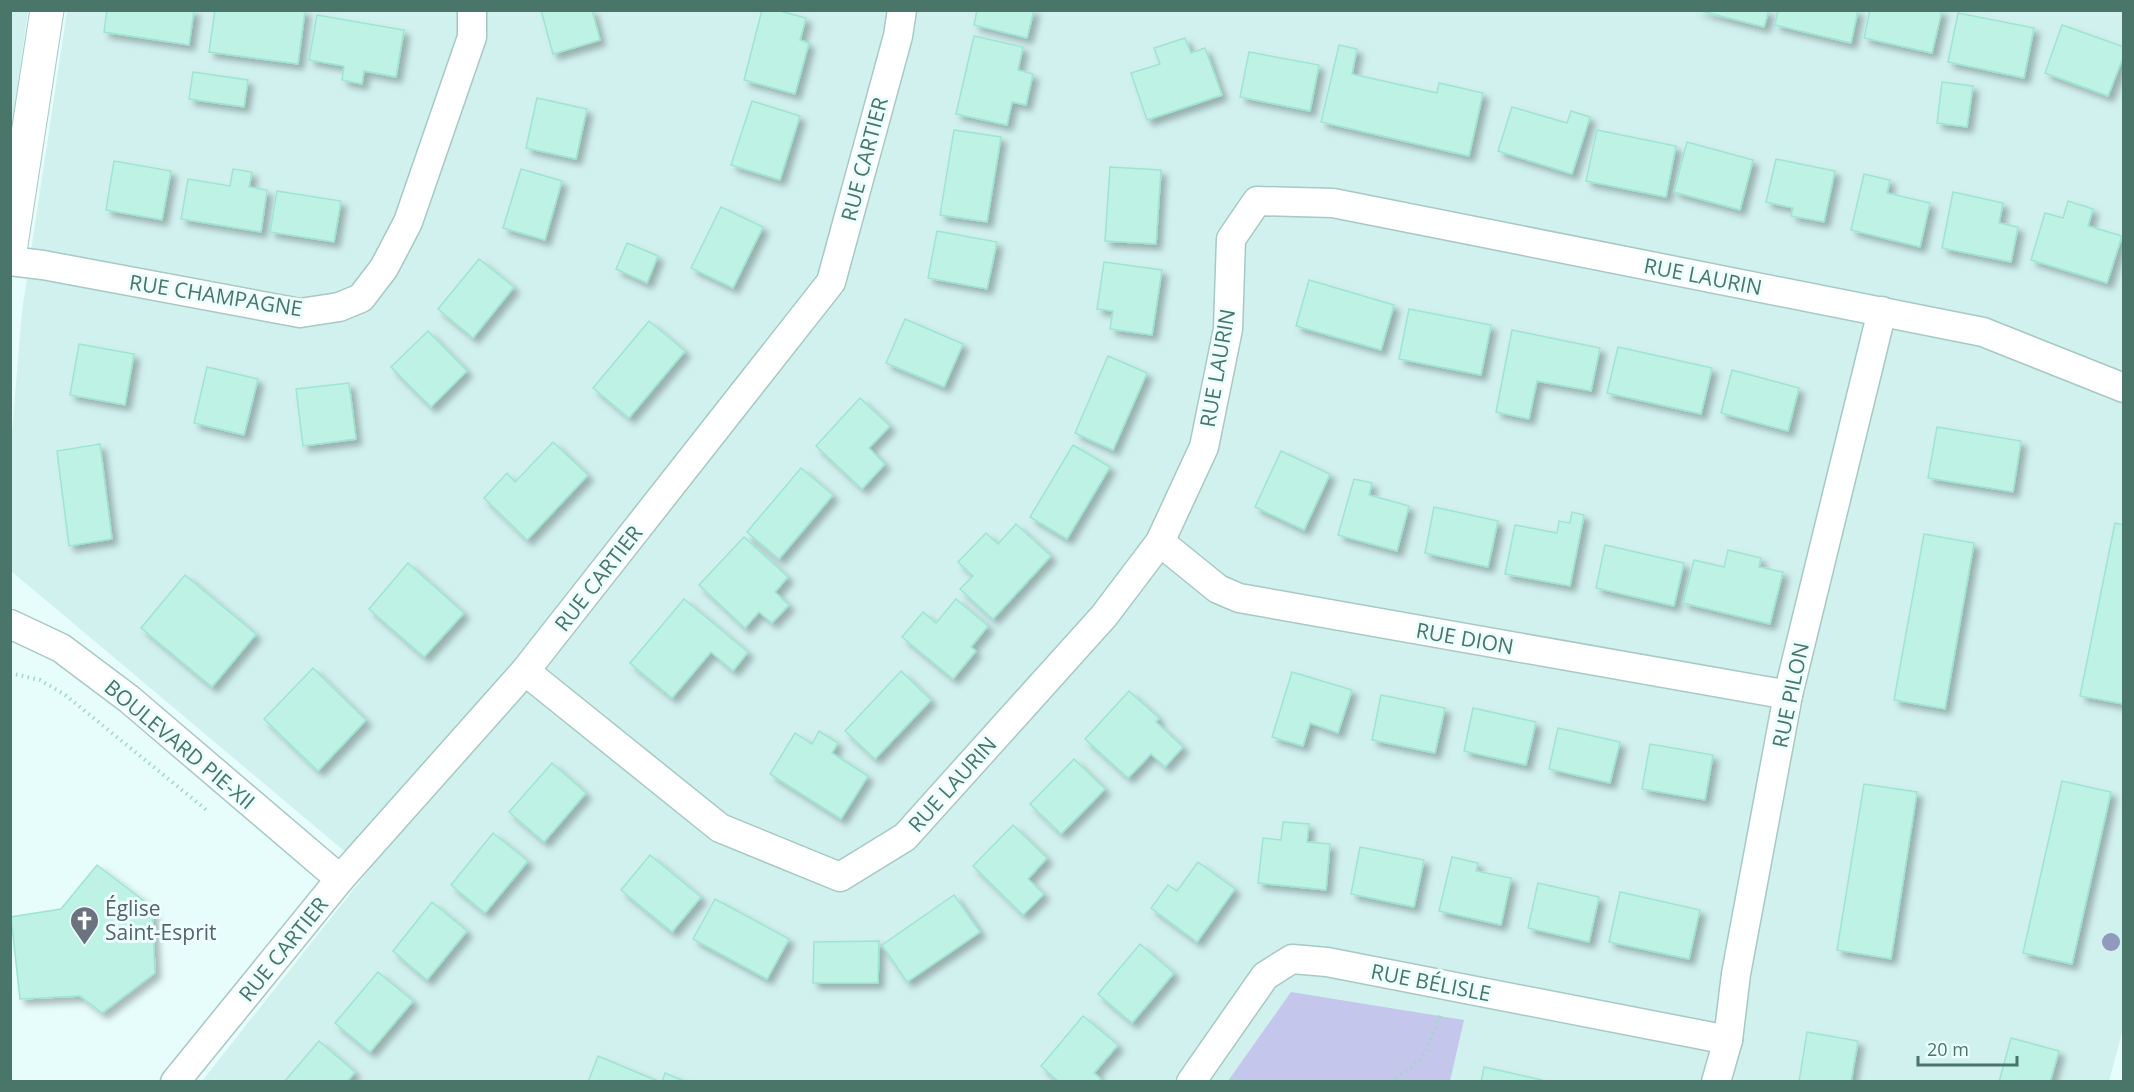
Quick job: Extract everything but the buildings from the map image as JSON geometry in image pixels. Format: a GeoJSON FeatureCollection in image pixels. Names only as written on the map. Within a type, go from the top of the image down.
{"type":"FeatureCollection","features":[{"type":"Feature","properties":{"kind":"street"},"geometry":{"type":"LineString","coordinates":[[10,251],[47,10]]}},
{"type":"Feature","properties":{"kind":"street","name":"RUE CHAMPAGNE"},"geometry":{"type":"LineString","coordinates":[[10,261],[43,265],[300,313],[339,307],[361,298],[384,268],[408,222],[472,37],[472,10]]}},
{"type":"Feature","properties":{"kind":"street","name":"RUE CARTIER"},"geometry":{"type":"LineString","coordinates":[[175,1082],[340,879],[525,671],[831,282],[898,36],[902,10]]}},
{"type":"Feature","properties":{"kind":"street","name":"RUE LAURIN"},"geometry":{"type":"LineString","coordinates":[[525,671],[720,828],[840,877],[905,837],[1104,616],[1160,543],[1204,447],[1228,329],[1231,239],[1257,201],[1333,203],[1983,332],[2124,388]]}},
{"type":"Feature","properties":{"kind":"street","name":"RUE PILON"},"geometry":{"type":"LineString","coordinates":[[1716,1082],[1728,1040],[1736,974],[1788,695],[1882,311]]}},
{"type":"Feature","properties":{"kind":"street","name":"RUE DION"},"geometry":{"type":"LineString","coordinates":[[1160,543],[1218,589],[1239,598],[1788,695]]}},
{"type":"Feature","properties":{"kind":"street","name":"BOULEVARD PIE-XII"},"geometry":{"type":"LineString","coordinates":[[10,624],[62,648],[129,699],[340,879]]}},
{"type":"Feature","properties":{"kind":"street","name":"RUE BÉLISLE"},"geometry":{"type":"LineString","coordinates":[[1191,1082],[1265,976],[1292,959],[1327,962],[1728,1040]]}},
{"type":"Feature","properties":{"kind":"path","name":"BOULEVARD PIE-XII"},"geometry":{"type":"LineString","coordinates":[[10,673],[40,680],[52,687],[118,738]]}},
{"type":"Feature","properties":{"kind":"path"},"geometry":{"type":"LineString","coordinates":[[1391,1082],[1423,1058],[1452,986]]}},
{"type":"Feature","properties":{"kind":"shaded area"},"geometry":{"type":"Polygon","coordinates":[[[10,11],[28,11],[11,136],[10,11]]]}},
{"type":"Feature","properties":{"kind":"shaded area"},"geometry":{"type":"Polygon","coordinates":[[[67,11],[2123,11],[2124,1026],[2109,1081],[202,1081],[368,871],[11,571],[11,444],[22,311],[67,11]]]}},
{"type":"Feature","properties":{"kind":"shaded area"},"geometry":{"type":"Polygon","coordinates":[[[1291,992],[1464,1020],[1450,1081],[1228,1081],[1291,992]]]}},
{"type":"Feature","properties":{"kind":"place","name":"Église Saint-Esprit"},"geometry":{"type":"Point","coordinates":[84,946]}}]}
